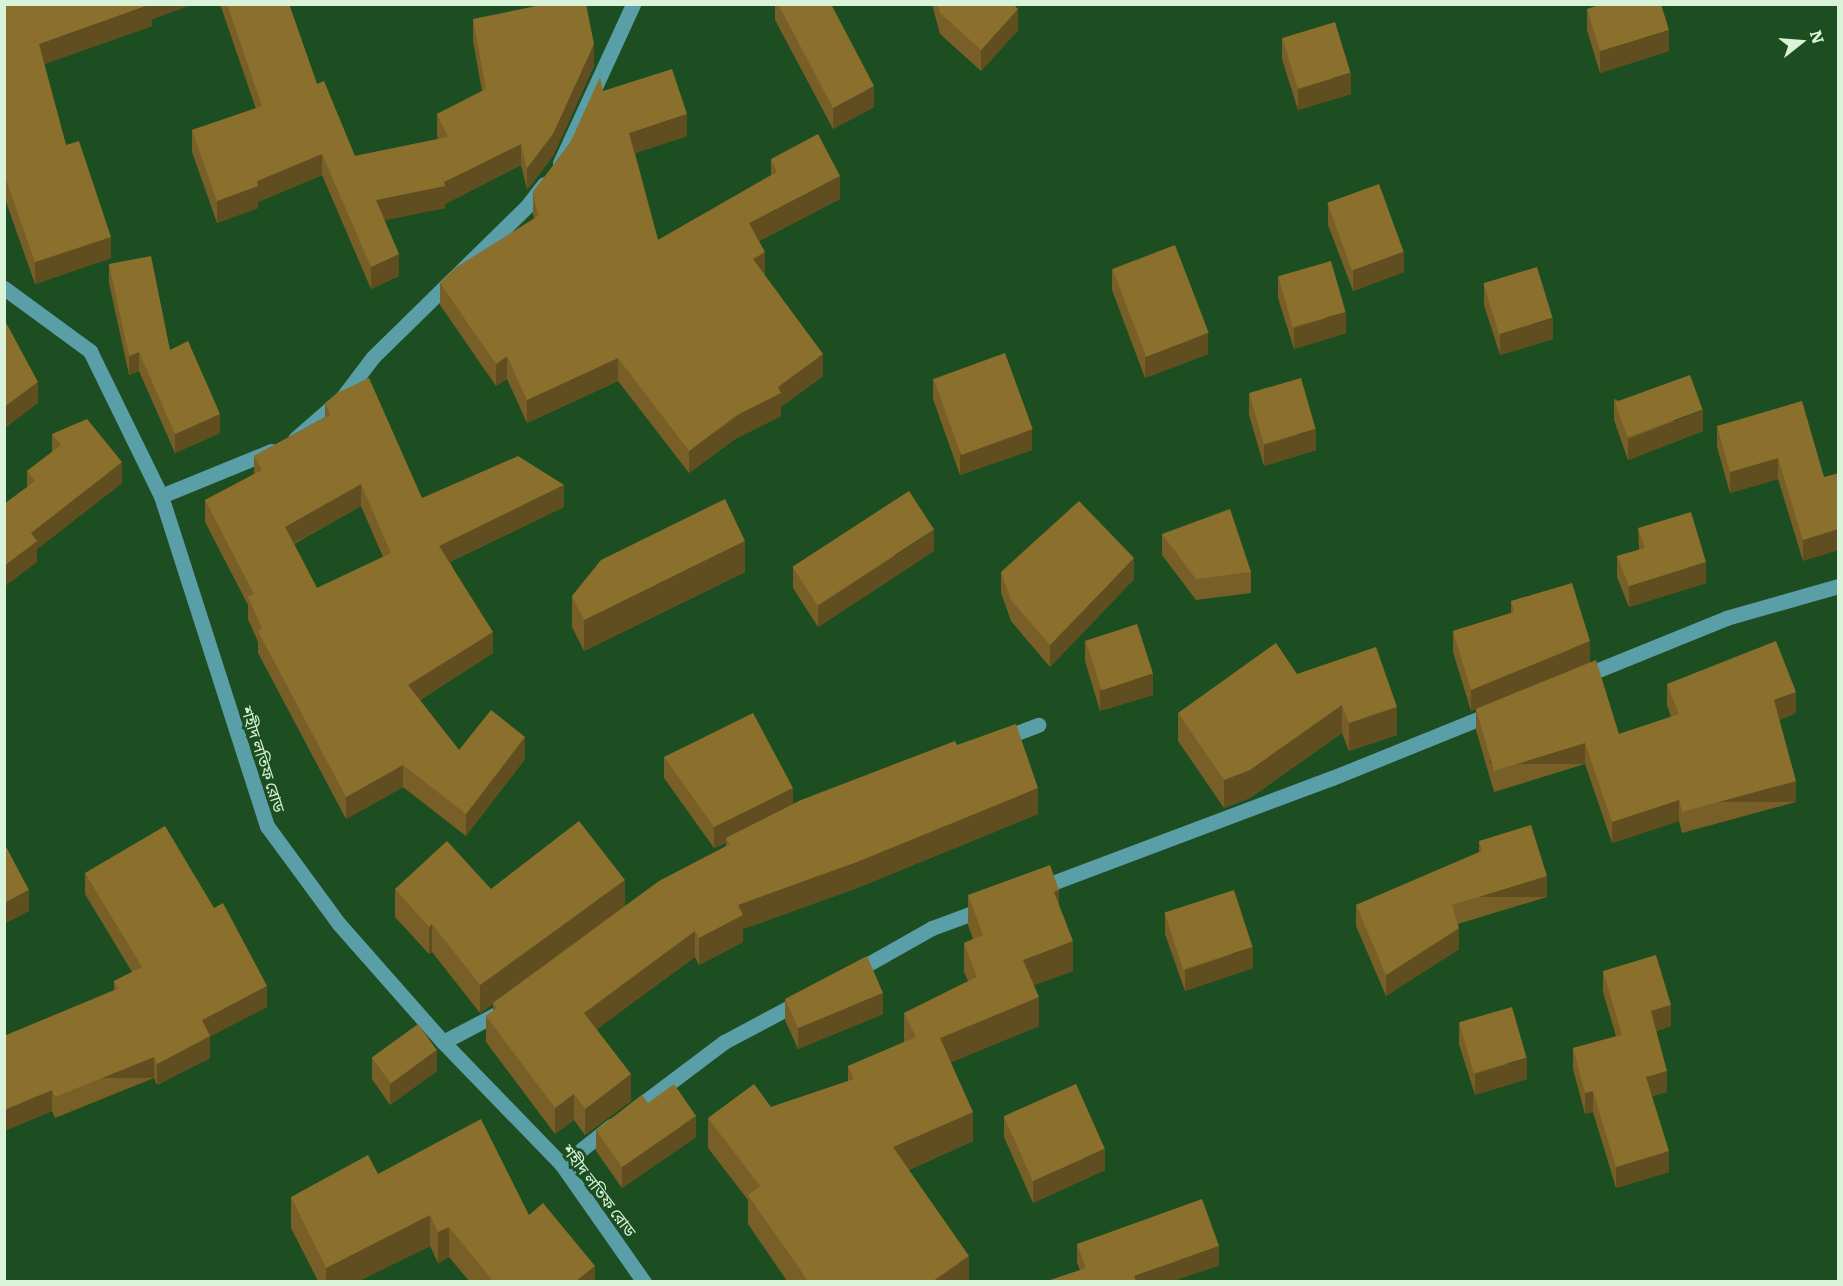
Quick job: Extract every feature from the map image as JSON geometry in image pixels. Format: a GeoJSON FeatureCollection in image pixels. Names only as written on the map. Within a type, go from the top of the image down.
{"type":"FeatureCollection","features":[{"type":"Feature","properties":{"kind":"street"},"geometry":{"type":"LineString","coordinates":[[161,496],[287,445],[342,398],[374,357],[527,206],[561,161],[633,4]]}},
{"type":"Feature","properties":{"kind":"street","name":"শহীদ লতিফ রোড"},"geometry":{"type":"LineString","coordinates":[[4,288],[90,351],[161,496],[267,826],[339,924],[443,1042],[562,1165],[644,1281]]}},
{"type":"Feature","properties":{"kind":"street"},"geometry":{"type":"LineString","coordinates":[[1562,685],[1726,618],[1839,586]]}},
{"type":"Feature","properties":{"kind":"street"},"geometry":{"type":"LineString","coordinates":[[1021,894],[1332,778],[1507,707]]}},
{"type":"Feature","properties":{"kind":"street"},"geometry":{"type":"LineString","coordinates":[[984,746],[1038,725]]}},
{"type":"Feature","properties":{"kind":"street"},"geometry":{"type":"LineString","coordinates":[[842,978],[932,928],[999,903]]}},
{"type":"Feature","properties":{"kind":"street"},"geometry":{"type":"LineString","coordinates":[[562,1165],[724,1042],[812,995]]}},
{"type":"Feature","properties":{"kind":"street"},"geometry":{"type":"LineString","coordinates":[[443,1042],[489,1020],[517,999]]}},
{"type":"Feature","properties":{"kind":"building"},"geometry":{"type":"Polygon","coordinates":[[[4,4],[151,4],[39,44],[66,145],[79,141],[111,237],[35,262],[4,174],[4,4]]]}},
{"type":"Feature","properties":{"kind":"building"},"geometry":{"type":"Polygon","coordinates":[[[227,4],[289,4],[317,84],[324,81],[355,156],[448,137],[437,114],[486,89],[473,19],[546,4],[586,4],[594,44],[553,134],[527,168],[521,144],[444,182],[445,186],[376,200],[399,254],[371,267],[322,154],[257,181],[258,186],[217,201],[192,130],[262,106],[227,4]]]}},
{"type":"Feature","properties":{"kind":"building"},"geometry":{"type":"Polygon","coordinates":[[[778,4],[831,4],[874,86],[833,108],[778,4]]]}},
{"type":"Feature","properties":{"kind":"building"},"geometry":{"type":"Polygon","coordinates":[[[938,4],[1013,4],[1018,9],[981,50],[940,13],[938,4]]]}},
{"type":"Feature","properties":{"kind":"building"},"geometry":{"type":"Polygon","coordinates":[[[1602,4],[1661,4],[1669,30],[1600,51],[1587,9],[1602,4]]]}},
{"type":"Feature","properties":{"kind":"building"},"geometry":{"type":"Polygon","coordinates":[[[1335,22],[1350,73],[1298,89],[1282,38],[1335,22]]]}},
{"type":"Feature","properties":{"kind":"building"},"geometry":{"type":"Polygon","coordinates":[[[672,69],[687,114],[629,133],[658,240],[777,172],[771,159],[818,134],[840,176],[749,223],[765,252],[753,259],[823,354],[778,387],[781,393],[735,416],[689,451],[618,358],[527,400],[507,356],[496,364],[440,283],[455,268],[538,216],[533,192],[570,143],[600,77],[603,91],[672,69]]]}},
{"type":"Feature","properties":{"kind":"building"},"geometry":{"type":"Polygon","coordinates":[[[1379,184],[1404,252],[1352,270],[1327,203],[1379,184]]]}},
{"type":"Feature","properties":{"kind":"building"},"geometry":{"type":"Polygon","coordinates":[[[1175,245],[1209,333],[1146,357],[1112,269],[1175,245]]]}},
{"type":"Feature","properties":{"kind":"building"},"geometry":{"type":"Polygon","coordinates":[[[151,256],[170,350],[188,341],[220,414],[175,434],[139,352],[129,356],[109,264],[151,256]]]}},
{"type":"Feature","properties":{"kind":"building"},"geometry":{"type":"Polygon","coordinates":[[[1331,261],[1346,312],[1293,327],[1278,276],[1331,261]]]}},
{"type":"Feature","properties":{"kind":"building"},"geometry":{"type":"Polygon","coordinates":[[[1537,267],[1552,318],[1499,334],[1483,283],[1537,267]]]}},
{"type":"Feature","properties":{"kind":"building"},"geometry":{"type":"Polygon","coordinates":[[[4,319],[38,382],[4,407],[4,319]]]}},
{"type":"Feature","properties":{"kind":"building"},"geometry":{"type":"Polygon","coordinates":[[[1005,353],[1033,429],[961,455],[934,379],[1005,353]]]}},
{"type":"Feature","properties":{"kind":"building"},"geometry":{"type":"Polygon","coordinates":[[[1690,375],[1703,410],[1627,437],[1615,402],[1690,375]]]}},
{"type":"Feature","properties":{"kind":"building"},"geometry":{"type":"Polygon","coordinates":[[[369,378],[422,498],[518,456],[564,485],[439,546],[493,632],[408,685],[459,750],[491,710],[525,737],[466,814],[403,765],[346,797],[258,631],[262,629],[248,597],[254,594],[205,500],[262,470],[254,456],[330,415],[325,403],[339,392],[369,378]],[[361,484],[285,527],[317,588],[391,553],[361,484]]]}},
{"type":"Feature","properties":{"kind":"building"},"geometry":{"type":"Polygon","coordinates":[[[1301,378],[1316,429],[1264,444],[1249,393],[1301,378]]]}},
{"type":"Feature","properties":{"kind":"building"},"geometry":{"type":"Polygon","coordinates":[[[1802,401],[1824,477],[1839,473],[1839,529],[1803,540],[1778,458],[1730,472],[1717,426],[1802,401]]]}},
{"type":"Feature","properties":{"kind":"building"},"geometry":{"type":"Polygon","coordinates":[[[87,419],[122,462],[31,533],[37,541],[4,566],[4,504],[35,481],[27,471],[61,445],[52,434],[87,419]]]}},
{"type":"Feature","properties":{"kind":"building"},"geometry":{"type":"Polygon","coordinates":[[[909,491],[934,530],[817,605],[792,567],[909,491]]]}},
{"type":"Feature","properties":{"kind":"building"},"geometry":{"type":"Polygon","coordinates":[[[725,499],[745,541],[584,620],[572,596],[601,560],[725,499]]]}},
{"type":"Feature","properties":{"kind":"building"},"geometry":{"type":"Polygon","coordinates":[[[1079,501],[1134,558],[1050,645],[1011,600],[1001,572],[1079,501]]]}},
{"type":"Feature","properties":{"kind":"building"},"geometry":{"type":"Polygon","coordinates":[[[1230,509],[1251,572],[1196,579],[1162,534],[1230,509]]]}},
{"type":"Feature","properties":{"kind":"building"},"geometry":{"type":"Polygon","coordinates":[[[1691,512],[1706,562],[1629,586],[1617,556],[1645,548],[1638,528],[1691,512]]]}},
{"type":"Feature","properties":{"kind":"building"},"geometry":{"type":"Polygon","coordinates":[[[1572,583],[1590,641],[1471,690],[1453,631],[1514,612],[1511,601],[1572,583]]]}},
{"type":"Feature","properties":{"kind":"building"},"geometry":{"type":"Polygon","coordinates":[[[1137,624],[1153,673],[1102,690],[1086,641],[1137,624]]]}},
{"type":"Feature","properties":{"kind":"building"},"geometry":{"type":"Polygon","coordinates":[[[1776,641],[1796,692],[1774,700],[1796,781],[1682,812],[1679,800],[1612,822],[1585,743],[1494,771],[1476,709],[1596,660],[1619,734],[1679,714],[1667,684],[1776,641]]]}},
{"type":"Feature","properties":{"kind":"building"},"geometry":{"type":"Polygon","coordinates":[[[1276,643],[1297,674],[1376,647],[1397,707],[1349,723],[1342,705],[1250,770],[1224,780],[1178,713],[1276,643]]]}},
{"type":"Feature","properties":{"kind":"building"},"geometry":{"type":"Polygon","coordinates":[[[753,713],[793,788],[714,827],[664,757],[753,713]]]}},
{"type":"Feature","properties":{"kind":"building"},"geometry":{"type":"Polygon","coordinates":[[[1016,724],[1038,788],[857,862],[738,905],[743,915],[699,938],[695,931],[584,1013],[631,1074],[585,1109],[574,1094],[555,1108],[486,1016],[497,1008],[493,1003],[659,881],[730,844],[726,838],[801,800],[955,741],[957,745],[1016,724]]]}},
{"type":"Feature","properties":{"kind":"building"},"geometry":{"type":"Polygon","coordinates":[[[579,821],[625,880],[480,985],[432,924],[429,927],[395,889],[447,841],[491,889],[579,821]]]}},
{"type":"Feature","properties":{"kind":"building"},"geometry":{"type":"Polygon","coordinates":[[[1531,825],[1547,876],[1452,905],[1459,928],[1386,975],[1356,905],[1482,851],[1479,841],[1531,825]]]}},
{"type":"Feature","properties":{"kind":"building"},"geometry":{"type":"Polygon","coordinates":[[[165,826],[214,908],[223,903],[267,986],[202,1020],[210,1036],[157,1064],[154,1057],[55,1097],[52,1090],[4,1110],[4,1036],[118,989],[114,981],[142,967],[85,873],[165,826]]]}},
{"type":"Feature","properties":{"kind":"building"},"geometry":{"type":"Polygon","coordinates":[[[4,843],[29,890],[4,903],[4,843]]]}},
{"type":"Feature","properties":{"kind":"building"},"geometry":{"type":"Polygon","coordinates":[[[1050,865],[1059,890],[1054,892],[1073,941],[1023,960],[1039,997],[940,1038],[973,1112],[893,1147],[969,1256],[933,1281],[808,1281],[748,1195],[760,1186],[708,1118],[754,1084],[771,1107],[854,1079],[848,1066],[916,1037],[904,1013],[977,977],[964,943],[983,935],[968,895],[1050,865]]]}},
{"type":"Feature","properties":{"kind":"building"},"geometry":{"type":"Polygon","coordinates":[[[1234,890],[1253,947],[1183,970],[1165,913],[1234,890]]]}},
{"type":"Feature","properties":{"kind":"building"},"geometry":{"type":"Polygon","coordinates":[[[1656,955],[1671,1005],[1651,1011],[1667,1071],[1646,1077],[1669,1151],[1616,1167],[1593,1091],[1585,1093],[1573,1048],[1622,1035],[1603,971],[1656,955]]]}},
{"type":"Feature","properties":{"kind":"building"},"geometry":{"type":"Polygon","coordinates":[[[867,956],[883,993],[798,1028],[785,999],[867,956]]]}},
{"type":"Feature","properties":{"kind":"building"},"geometry":{"type":"Polygon","coordinates":[[[1512,1007],[1527,1058],[1474,1073],[1459,1022],[1512,1007]]]}},
{"type":"Feature","properties":{"kind":"building"},"geometry":{"type":"Polygon","coordinates":[[[418,1024],[437,1050],[391,1083],[372,1058],[418,1024]]]}},
{"type":"Feature","properties":{"kind":"building"},"geometry":{"type":"Polygon","coordinates":[[[674,1084],[696,1116],[622,1167],[596,1130],[642,1095],[648,1103],[674,1084]]]}},
{"type":"Feature","properties":{"kind":"building"},"geometry":{"type":"Polygon","coordinates":[[[1076,1084],[1105,1149],[1033,1181],[1004,1116],[1076,1084]]]}},
{"type":"Feature","properties":{"kind":"building"},"geometry":{"type":"Polygon","coordinates":[[[481,1119],[529,1215],[543,1203],[595,1266],[576,1281],[493,1281],[449,1227],[438,1232],[430,1215],[326,1268],[291,1197],[368,1155],[378,1174],[481,1119]]]}},
{"type":"Feature","properties":{"kind":"building"},"geometry":{"type":"Polygon","coordinates":[[[1202,1199],[1219,1246],[1134,1276],[1136,1281],[1047,1281],[1086,1268],[1077,1244],[1202,1199]]]}}]}
